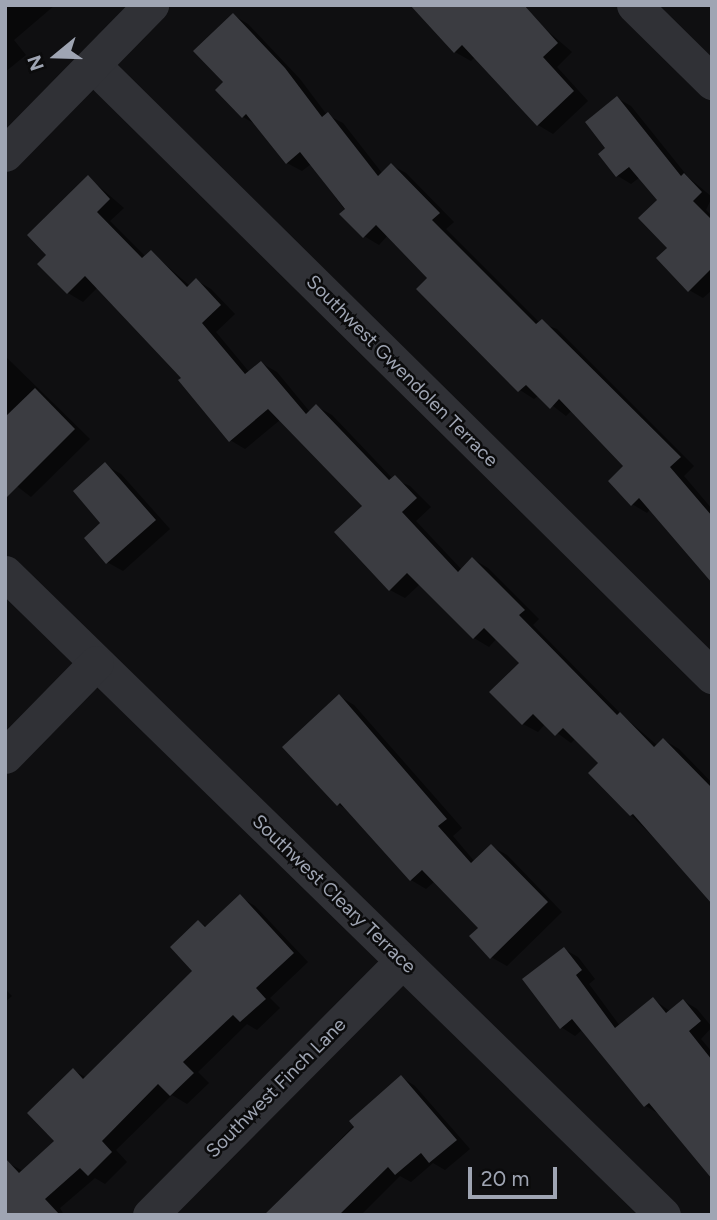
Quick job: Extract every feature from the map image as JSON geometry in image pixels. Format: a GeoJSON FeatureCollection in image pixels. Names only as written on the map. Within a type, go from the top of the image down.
{"type":"FeatureCollection","features":[{"type":"Feature","properties":{"kind":"street"},"geometry":{"type":"LineString","coordinates":[[5,154],[151,5]]}},
{"type":"Feature","properties":{"kind":"street"},"geometry":{"type":"LineString","coordinates":[[634,5],[712,82]]}},
{"type":"Feature","properties":{"kind":"street","name":"Southwest Gwendolen Terrace"},"geometry":{"type":"LineString","coordinates":[[93,65],[712,677]]}},
{"type":"Feature","properties":{"kind":"street","name":"Southwest Cleary Terrace"},"geometry":{"type":"LineString","coordinates":[[5,573],[663,1215]]}},
{"type":"Feature","properties":{"kind":"street"},"geometry":{"type":"LineString","coordinates":[[5,756],[96,663]]}},
{"type":"Feature","properties":{"kind":"street","name":"Southwest Finch Lane"},"geometry":{"type":"LineString","coordinates":[[150,1215],[402,961]]}},
{"type":"Feature","properties":{"kind":"building"},"geometry":{"type":"Polygon","coordinates":[[[410,5],[524,5],[558,43],[543,57],[574,91],[537,126],[462,45],[454,53],[410,5]]]}},
{"type":"Feature","properties":{"kind":"building"},"geometry":{"type":"Polygon","coordinates":[[[233,13],[285,68],[322,117],[328,112],[378,176],[391,163],[440,213],[432,220],[536,324],[542,319],[681,457],[670,467],[712,516],[712,583],[639,498],[631,506],[608,481],[623,466],[559,399],[550,409],[526,385],[518,392],[416,289],[427,278],[376,225],[363,238],[339,214],[345,209],[300,152],[286,164],[246,114],[242,118],[215,90],[223,82],[193,51],[233,13]]]}},
{"type":"Feature","properties":{"kind":"building"},"geometry":{"type":"Polygon","coordinates":[[[617,96],[681,176],[684,173],[702,192],[693,201],[712,220],[712,268],[688,292],[656,258],[667,248],[638,218],[657,200],[629,167],[616,177],[598,154],[605,148],[585,122],[617,96]]]}},
{"type":"Feature","properties":{"kind":"building"},"geometry":{"type":"Polygon","coordinates":[[[88,175],[110,199],[97,212],[142,258],[151,250],[187,287],[196,278],[221,305],[202,323],[245,374],[261,361],[306,414],[316,404],[389,480],[395,475],[417,498],[402,512],[458,572],[472,557],[525,610],[519,615],[617,715],[620,712],[654,747],[663,738],[712,788],[712,904],[633,814],[630,816],[588,773],[598,763],[563,728],[555,736],[533,714],[522,725],[489,692],[519,663],[484,628],[473,639],[407,573],[389,591],[334,532],[362,506],[268,409],[229,442],[178,380],[181,378],[85,276],[67,294],[37,264],[46,255],[27,235],[88,175]]]}},
{"type":"Feature","properties":{"kind":"building"},"geometry":{"type":"Polygon","coordinates":[[[35,388],[75,429],[5,499],[5,417],[35,388]]]}},
{"type":"Feature","properties":{"kind":"building"},"geometry":{"type":"Polygon","coordinates":[[[105,462],[156,520],[106,564],[84,538],[100,523],[73,491],[105,462]]]}},
{"type":"Feature","properties":{"kind":"building"},"geometry":{"type":"Polygon","coordinates":[[[339,694],[447,819],[438,826],[471,863],[491,844],[548,902],[490,959],[469,936],[478,928],[422,870],[410,881],[340,803],[337,806],[282,747],[339,694]]]}},
{"type":"Feature","properties":{"kind":"building"},"geometry":{"type":"Polygon","coordinates":[[[240,894],[294,953],[256,988],[266,999],[240,1022],[233,1015],[183,1062],[194,1073],[170,1096],[158,1084],[102,1141],[112,1152],[88,1176],[80,1168],[45,1199],[60,1215],[5,1215],[5,1158],[19,1173],[54,1141],[27,1113],[73,1068],[83,1079],[192,971],[170,947],[198,920],[205,927],[240,894]]]}},
{"type":"Feature","properties":{"kind":"building"},"geometry":{"type":"Polygon","coordinates":[[[564,947],[582,970],[576,975],[615,1028],[653,997],[666,1013],[683,999],[701,1021],[689,1031],[712,1060],[712,1179],[649,1103],[644,1107],[572,1019],[560,1029],[522,979],[564,947]]]}},
{"type":"Feature","properties":{"kind":"building"},"geometry":{"type":"Polygon","coordinates":[[[401,1075],[457,1140],[429,1163],[421,1153],[395,1175],[388,1167],[339,1215],[264,1215],[354,1127],[349,1121],[401,1075]]]}}]}
